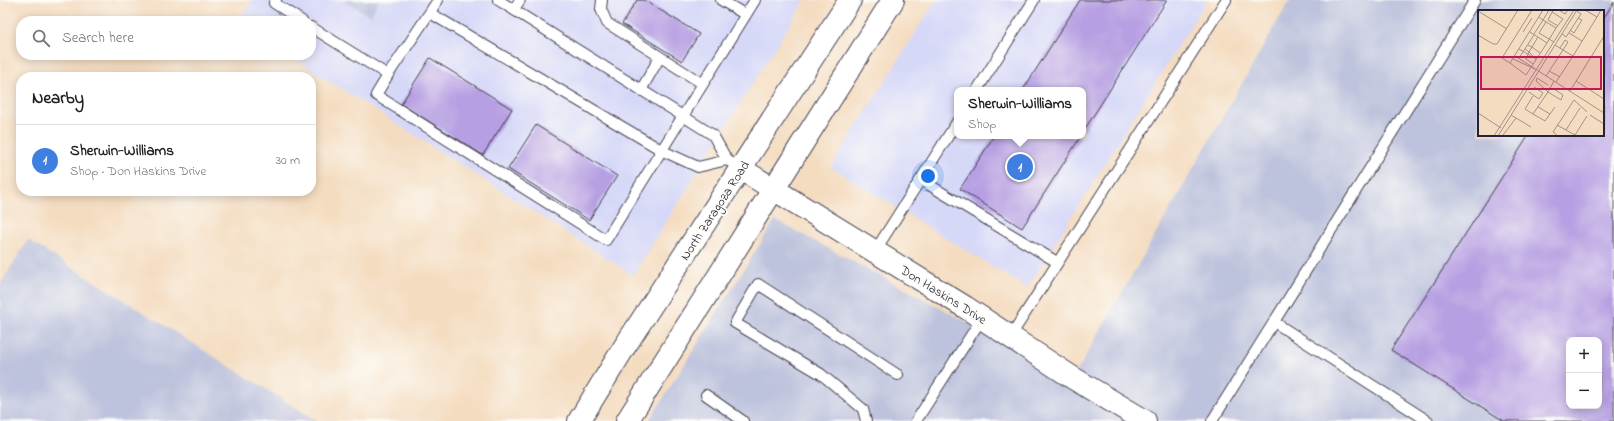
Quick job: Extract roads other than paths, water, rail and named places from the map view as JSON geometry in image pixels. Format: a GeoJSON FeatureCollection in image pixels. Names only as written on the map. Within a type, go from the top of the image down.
{"type":"FeatureCollection","features":[{"type":"Feature","properties":{"kind":"main road","name":"North Zaragoza Road"},"geometry":{"type":"LineString","coordinates":[[579,421],[734,164],[850,0]]}},
{"type":"Feature","properties":{"kind":"main road"},"geometry":{"type":"LineString","coordinates":[[627,421],[893,0]]}},
{"type":"Feature","properties":{"kind":"main road","name":"Don Haskins Drive"},"geometry":{"type":"LineString","coordinates":[[734,164],[982,318],[1073,378],[1145,421]]}},
{"type":"Feature","properties":{"kind":"lane"},"geometry":{"type":"LineString","coordinates":[[276,0],[274,3],[294,16]]}},
{"type":"Feature","properties":{"kind":"lane"},"geometry":{"type":"LineString","coordinates":[[438,0],[376,95],[606,240],[663,151],[755,0]]}},
{"type":"Feature","properties":{"kind":"lane"},"geometry":{"type":"LineString","coordinates":[[430,13],[663,151],[698,168],[734,164],[713,135],[498,0]]}},
{"type":"Feature","properties":{"kind":"lane"},"geometry":{"type":"LineString","coordinates":[[514,9],[520,0]]}},
{"type":"Feature","properties":{"kind":"lane"},"geometry":{"type":"LineString","coordinates":[[602,0],[601,9],[608,23],[703,84]]}},
{"type":"Feature","properties":{"kind":"lane"},"geometry":{"type":"LineString","coordinates":[[721,0],[746,15]]}},
{"type":"Feature","properties":{"kind":"lane"},"geometry":{"type":"LineString","coordinates":[[979,87],[1034,0]]}},
{"type":"Feature","properties":{"kind":"lane"},"geometry":{"type":"LineString","coordinates":[[1010,337],[1226,0]]}},
{"type":"Feature","properties":{"kind":"lane"},"geometry":{"type":"LineString","coordinates":[[1212,421],[1475,0]]}},
{"type":"Feature","properties":{"kind":"lane"},"geometry":{"type":"LineString","coordinates":[[316,30],[388,75]]}},
{"type":"Feature","properties":{"kind":"lane"},"geometry":{"type":"LineString","coordinates":[[641,90],[660,57]]}},
{"type":"Feature","properties":{"kind":"lane"},"geometry":{"type":"LineString","coordinates":[[875,251],[954,127]]}},
{"type":"Feature","properties":{"kind":"lane"},"geometry":{"type":"LineString","coordinates":[[921,180],[1058,262]]}},
{"type":"Feature","properties":{"kind":"lane"},"geometry":{"type":"LineString","coordinates":[[866,421],[863,409],[821,374],[735,323],[758,284],[898,376]]}},
{"type":"Feature","properties":{"kind":"lane"},"geometry":{"type":"LineString","coordinates":[[916,421],[982,318]]}},
{"type":"Feature","properties":{"kind":"lane"},"geometry":{"type":"LineString","coordinates":[[1274,322],[1428,421]]}},
{"type":"Feature","properties":{"kind":"lane"},"geometry":{"type":"LineString","coordinates":[[706,396],[743,421]]}},
{"type":"Feature","properties":{"kind":"place","name":"Sherwin-Williams"},"geometry":{"type":"Point","coordinates":[1020,167]}}]}
